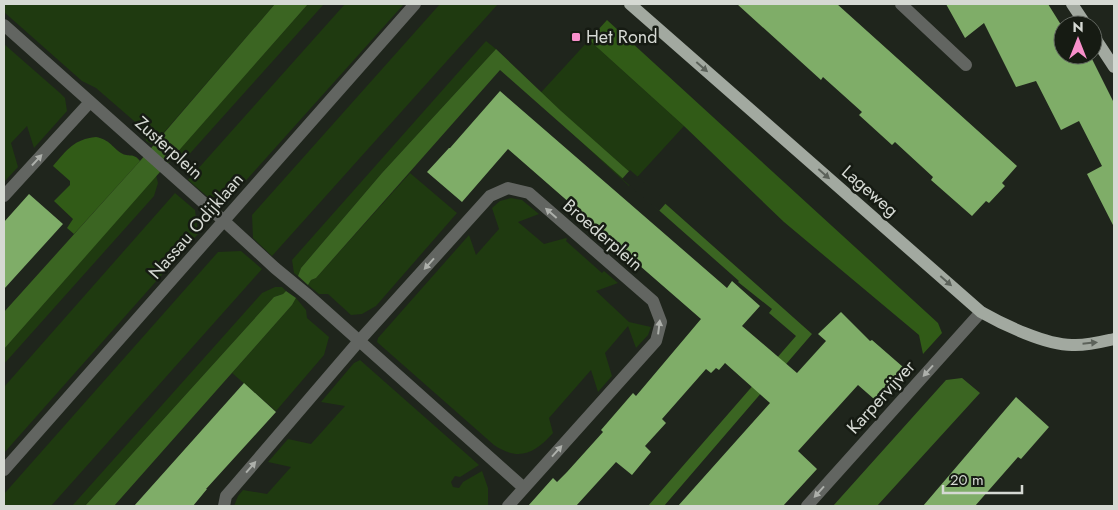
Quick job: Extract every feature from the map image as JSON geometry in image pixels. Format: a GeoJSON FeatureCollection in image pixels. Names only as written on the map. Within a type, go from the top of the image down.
{"type":"FeatureCollection","features":[{"type":"Feature","properties":{"kind":"main road","name":"Lageweg"},"geometry":{"type":"LineString","coordinates":[[630,4],[981,312],[1004,325],[1042,339],[1071,345],[1098,343],[1114,339]]}},
{"type":"Feature","properties":{"kind":"main road"},"geometry":{"type":"LineString","coordinates":[[1072,4],[1079,15]]}},
{"type":"Feature","properties":{"kind":"main road"},"geometry":{"type":"LineString","coordinates":[[1103,50],[1114,67]]}},
{"type":"Feature","properties":{"kind":"street","name":"Nassau Odijklaan"},"geometry":{"type":"LineString","coordinates":[[4,470],[415,4]]}},
{"type":"Feature","properties":{"kind":"street"},"geometry":{"type":"LineString","coordinates":[[900,4],[966,65]]}},
{"type":"Feature","properties":{"kind":"street","name":"Zusterplein"},"geometry":{"type":"LineString","coordinates":[[4,25],[224,220]]}},
{"type":"Feature","properties":{"kind":"street"},"geometry":{"type":"LineString","coordinates":[[4,196],[90,102]]}},
{"type":"Feature","properties":{"kind":"street","name":"Broederplein"},"geometry":{"type":"LineString","coordinates":[[224,506],[226,496],[359,341],[490,196],[508,188],[529,193],[653,301],[660,322],[656,341],[508,506]]}},
{"type":"Feature","properties":{"kind":"street"},"geometry":{"type":"LineString","coordinates":[[224,220],[275,268],[309,296],[524,488]]}},
{"type":"Feature","properties":{"kind":"street","name":"Karpervijver"},"geometry":{"type":"LineString","coordinates":[[807,506],[981,312]]}},
{"type":"Feature","properties":{"kind":"shaded area"},"geometry":{"type":"Polygon","coordinates":[[[4,4],[275,4],[153,145],[146,141],[141,127],[96,88],[82,81],[4,12],[4,4]]]}},
{"type":"Feature","properties":{"kind":"shaded area"},"geometry":{"type":"Polygon","coordinates":[[[275,4],[308,4],[4,349],[4,312],[140,161],[275,4]]]}},
{"type":"Feature","properties":{"kind":"shaded area"},"geometry":{"type":"Polygon","coordinates":[[[308,4],[324,4],[185,159],[169,161],[308,4]]]}},
{"type":"Feature","properties":{"kind":"shaded area"},"geometry":{"type":"Polygon","coordinates":[[[345,4],[404,4],[232,196],[208,197],[188,180],[345,4]]]}},
{"type":"Feature","properties":{"kind":"shaded area"},"geometry":{"type":"Polygon","coordinates":[[[440,4],[498,4],[272,256],[253,238],[252,215],[440,4]]]}},
{"type":"Feature","properties":{"kind":"shaded area"},"geometry":{"type":"Polygon","coordinates":[[[607,20],[938,323],[942,333],[923,354],[919,335],[784,222],[684,126],[589,40],[607,20]]]}},
{"type":"Feature","properties":{"kind":"shaded area"},"geometry":{"type":"Polygon","coordinates":[[[589,40],[684,126],[629,186],[535,99],[589,40]]]}},
{"type":"Feature","properties":{"kind":"shaded area"},"geometry":{"type":"Polygon","coordinates":[[[486,41],[496,49],[382,173],[301,268],[298,276],[294,273],[292,260],[486,41]]]}},
{"type":"Feature","properties":{"kind":"shaded area"},"geometry":{"type":"Polygon","coordinates":[[[4,44],[65,98],[67,111],[34,148],[27,126],[11,143],[18,167],[5,181],[4,44]]]}},
{"type":"Feature","properties":{"kind":"shaded area"},"geometry":{"type":"Polygon","coordinates":[[[496,49],[561,111],[812,334],[664,506],[648,506],[796,336],[769,313],[772,309],[738,282],[500,70],[316,278],[311,280],[308,285],[298,276],[301,268],[382,173],[496,49]]]}},
{"type":"Feature","properties":{"kind":"shaded area"},"geometry":{"type":"Polygon","coordinates":[[[96,137],[101,138],[121,153],[133,156],[140,161],[74,234],[67,228],[73,219],[54,201],[70,185],[70,181],[53,166],[76,143],[96,137]]]}},
{"type":"Feature","properties":{"kind":"shaded area"},"geometry":{"type":"Polygon","coordinates":[[[410,173],[457,213],[376,306],[362,314],[351,315],[328,294],[319,294],[308,285],[410,173]]]}},
{"type":"Feature","properties":{"kind":"shaded area"},"geometry":{"type":"Polygon","coordinates":[[[156,175],[158,183],[154,196],[4,364],[4,349],[156,175]]]}},
{"type":"Feature","properties":{"kind":"shaded area"},"geometry":{"type":"Polygon","coordinates":[[[175,193],[195,210],[198,234],[4,453],[4,387],[175,193]]]}},
{"type":"Feature","properties":{"kind":"shaded area"},"geometry":{"type":"Polygon","coordinates":[[[511,198],[522,200],[539,214],[518,222],[544,244],[566,238],[566,241],[602,273],[604,271],[618,283],[596,291],[629,322],[651,327],[648,335],[636,348],[628,326],[605,353],[612,376],[598,392],[591,370],[549,418],[553,433],[540,446],[526,453],[519,454],[511,453],[494,445],[377,342],[378,338],[469,235],[476,255],[499,229],[492,208],[500,201],[511,198]]]}},
{"type":"Feature","properties":{"kind":"shaded area"},"geometry":{"type":"Polygon","coordinates":[[[241,251],[262,269],[51,506],[4,506],[4,494],[218,252],[241,251]]]}},
{"type":"Feature","properties":{"kind":"shaded area"},"geometry":{"type":"Polygon","coordinates":[[[275,287],[282,287],[286,291],[274,297],[85,506],[72,506],[262,293],[275,287]]]}},
{"type":"Feature","properties":{"kind":"shaded area"},"geometry":{"type":"Polygon","coordinates":[[[286,291],[296,298],[292,305],[114,506],[85,506],[274,297],[286,291]]]}},
{"type":"Feature","properties":{"kind":"shaded area"},"geometry":{"type":"Polygon","coordinates":[[[296,298],[306,310],[307,318],[329,337],[324,355],[276,411],[232,373],[292,305],[296,298]]]}},
{"type":"Feature","properties":{"kind":"shaded area"},"geometry":{"type":"Polygon","coordinates":[[[360,360],[479,465],[460,477],[455,476],[451,482],[453,487],[459,488],[463,482],[482,471],[488,488],[488,506],[234,506],[243,490],[267,494],[291,467],[268,462],[288,439],[311,444],[345,406],[321,402],[354,363],[360,360]]]}},
{"type":"Feature","properties":{"kind":"shaded area"},"geometry":{"type":"Polygon","coordinates":[[[962,378],[980,393],[877,506],[833,506],[946,380],[962,378]]]}},
{"type":"Feature","properties":{"kind":"pier"},"geometry":{"type":"Polygon","coordinates":[[[630,170],[667,202],[659,211],[622,179],[630,170]]]}},
{"type":"Feature","properties":{"kind":"building"},"geometry":{"type":"Polygon","coordinates":[[[737,4],[837,4],[1017,166],[1002,183],[1005,186],[989,203],[986,201],[972,216],[931,180],[933,177],[895,142],[892,145],[859,115],[862,112],[823,77],[821,80],[737,4]]]}},
{"type":"Feature","properties":{"kind":"building"},"geometry":{"type":"Polygon","coordinates":[[[946,4],[1048,4],[1055,15],[1053,15],[1053,65],[1095,65],[1114,103],[1114,227],[1087,174],[1102,166],[1079,121],[1061,130],[1036,81],[1016,87],[984,23],[965,38],[946,4]]]}},
{"type":"Feature","properties":{"kind":"building"},"geometry":{"type":"Polygon","coordinates":[[[500,91],[727,288],[732,281],[760,306],[742,326],[797,373],[826,341],[818,334],[841,312],[870,341],[872,340],[903,367],[874,399],[858,385],[798,451],[817,469],[783,506],[678,506],[770,403],[725,363],[719,370],[716,368],[711,373],[706,369],[662,419],[666,423],[645,446],[651,452],[632,475],[616,462],[576,506],[528,506],[553,478],[557,482],[567,472],[603,432],[601,430],[633,393],[636,396],[701,319],[624,252],[622,253],[585,220],[587,218],[508,149],[462,202],[427,172],[500,91]]]}},
{"type":"Feature","properties":{"kind":"building"},"geometry":{"type":"Polygon","coordinates":[[[29,194],[63,224],[4,289],[4,222],[29,194]]]}},
{"type":"Feature","properties":{"kind":"building"},"geometry":{"type":"Polygon","coordinates":[[[244,383],[276,412],[206,489],[193,506],[134,506],[244,383]]]}},
{"type":"Feature","properties":{"kind":"building"},"geometry":{"type":"Polygon","coordinates":[[[1016,397],[1049,427],[1021,459],[1018,457],[975,506],[923,506],[1016,397]]]}},
{"type":"Feature","properties":{"kind":"place","name":"Het Rond"},"geometry":{"type":"Point","coordinates":[576,37]}}]}
